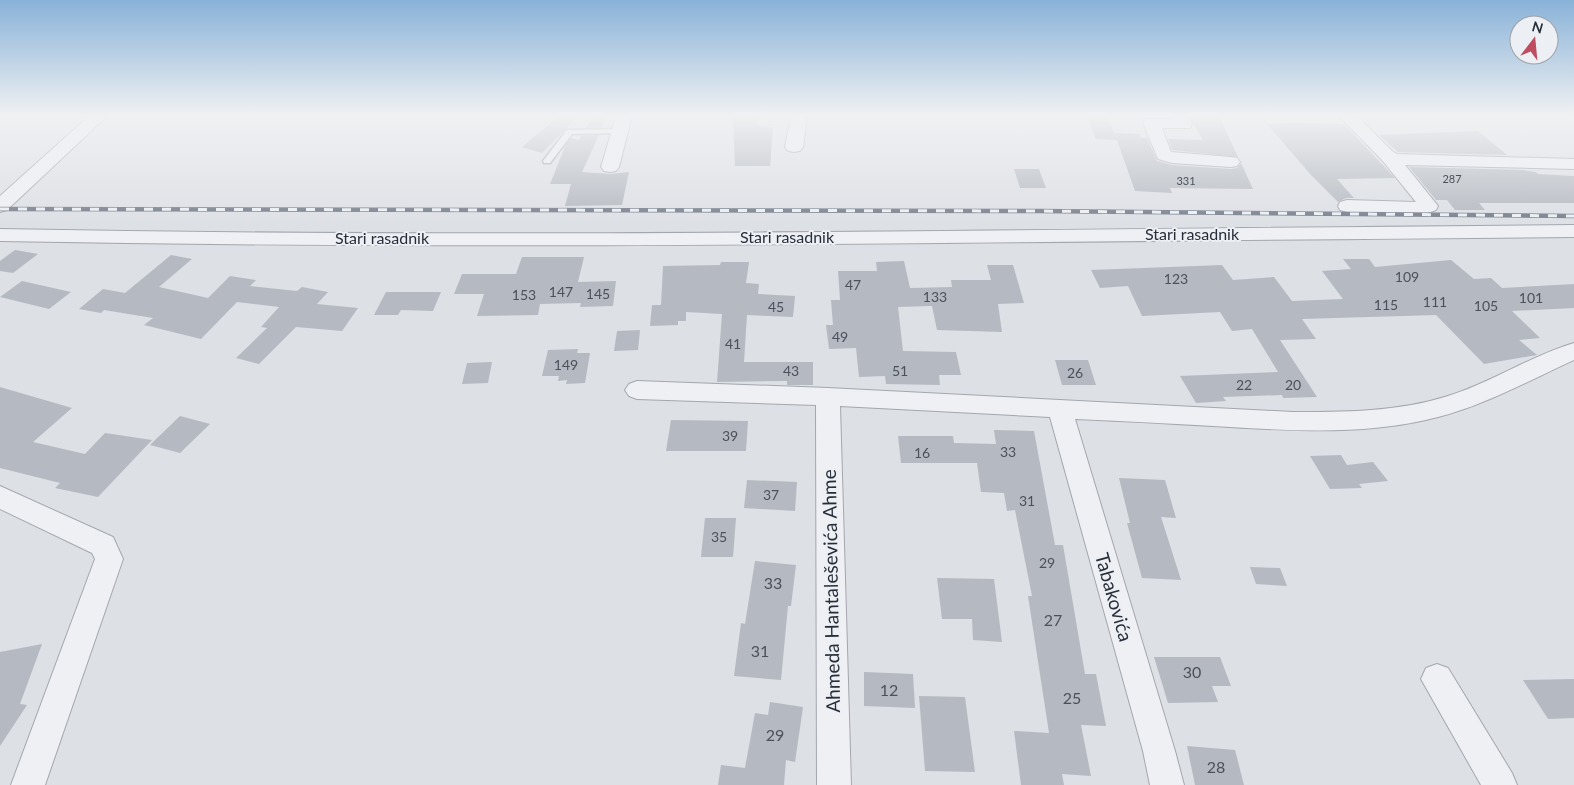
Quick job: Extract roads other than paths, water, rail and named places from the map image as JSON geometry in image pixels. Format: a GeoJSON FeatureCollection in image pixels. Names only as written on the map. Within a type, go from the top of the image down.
{"type":"FeatureCollection","features":[{"type":"Feature","properties":{"kind":"street"},"geometry":{"type":"LineString","coordinates":[[0,206],[59,153]]}},
{"type":"Feature","properties":{"kind":"street"},"geometry":{"type":"LineString","coordinates":[[610,166],[614,153]]}},
{"type":"Feature","properties":{"kind":"street"},"geometry":{"type":"LineString","coordinates":[[1163,153],[1164,155],[1172,158],[1231,162]]}},
{"type":"Feature","properties":{"kind":"street"},"geometry":{"type":"LineString","coordinates":[[1346,206],[1425,208],[1429,206],[1385,153]]}},
{"type":"Feature","properties":{"kind":"street"},"geometry":{"type":"LineString","coordinates":[[1390,158],[1405,160],[1574,164]]}},
{"type":"Feature","properties":{"kind":"street","name":"Stari rasadnik"},"geometry":{"type":"LineString","coordinates":[[0,235],[156,238],[500,238],[1574,231]]}},
{"type":"Feature","properties":{"kind":"street"},"geometry":{"type":"LineString","coordinates":[[637,390],[828,397],[1292,421],[1376,419],[1437,409],[1456,403],[1574,351]]}},
{"type":"Feature","properties":{"kind":"street","name":"Ahmeda Hantaleševića Ahme"},"geometry":{"type":"LineString","coordinates":[[828,397],[834,785]]}},
{"type":"Feature","properties":{"kind":"street","name":"Tabakovića"},"geometry":{"type":"LineString","coordinates":[[1060,410],[1159,751],[1166,785]]}},
{"type":"Feature","properties":{"kind":"street"},"geometry":{"type":"LineString","coordinates":[[0,497],[103,545],[109,559],[28,785]]}},
{"type":"Feature","properties":{"kind":"street"},"geometry":{"type":"LineString","coordinates":[[1437,679],[1500,785]]}},
{"type":"Feature","properties":{"kind":"lane"},"geometry":{"type":"LineString","coordinates":[[547,160],[553,153]]}},
{"type":"Feature","properties":{"kind":"railway"},"geometry":{"type":"LineString","coordinates":[[0,209],[1039,211],[1574,216]]}}]}
